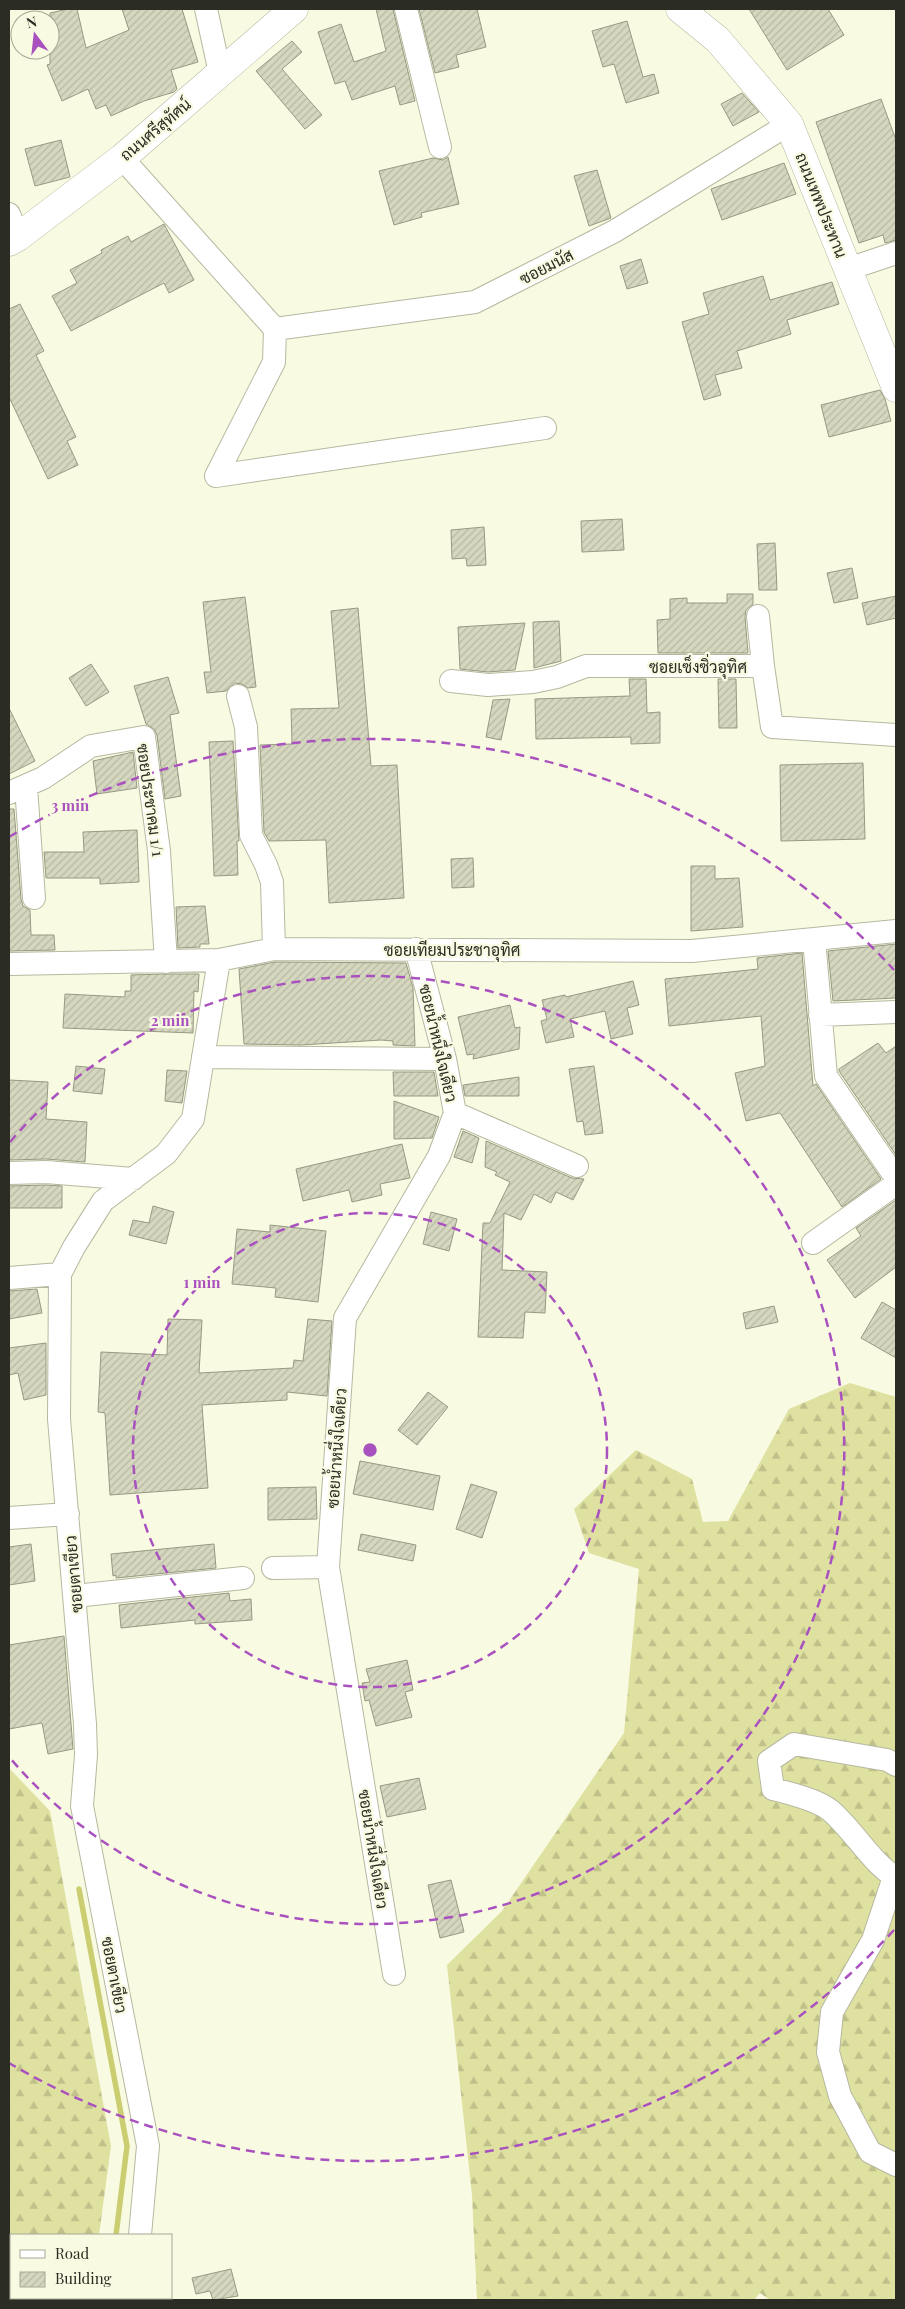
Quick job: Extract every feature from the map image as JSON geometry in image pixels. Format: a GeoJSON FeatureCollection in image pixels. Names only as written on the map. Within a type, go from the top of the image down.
{"type":"FeatureCollection","features":[{"type":"Feature","properties":{"kind":"street"},"geometry":{"type":"LineString","coordinates":[[206,9],[220,73]]}},
{"type":"Feature","properties":{"kind":"street","name":"ถนนศรีสุทัศน์"},"geometry":{"type":"LineString","coordinates":[[12,231],[122,158],[294,9]]}},
{"type":"Feature","properties":{"kind":"street"},"geometry":{"type":"LineString","coordinates":[[406,9],[440,147]]}},
{"type":"Feature","properties":{"kind":"street","name":"ถนนเทพประทาน"},"geometry":{"type":"LineString","coordinates":[[680,9],[718,40],[789,124],[896,388]]}},
{"type":"Feature","properties":{"kind":"street","name":"ถนนเทพประทาน"},"geometry":{"type":"LineString","coordinates":[[704,9],[713,24],[718,40]]}},
{"type":"Feature","properties":{"kind":"street","name":"ซอยมนัส"},"geometry":{"type":"LineString","coordinates":[[275,329],[475,302],[615,232],[789,124]]}},
{"type":"Feature","properties":{"kind":"street"},"geometry":{"type":"LineString","coordinates":[[122,158],[275,329],[274,362],[216,476],[545,428]]}},
{"type":"Feature","properties":{"kind":"street"},"geometry":{"type":"LineString","coordinates":[[848,269],[896,253]]}},
{"type":"Feature","properties":{"kind":"street"},"geometry":{"type":"LineString","coordinates":[[758,616],[763,666]]}},
{"type":"Feature","properties":{"kind":"street","name":"ซอยเซ็งซิ่วอุทิศ"},"geometry":{"type":"LineString","coordinates":[[451,681],[488,685],[534,682],[557,677],[586,666],[763,666],[772,727],[896,735]]}},
{"type":"Feature","properties":{"kind":"street"},"geometry":{"type":"LineString","coordinates":[[238,696],[246,727],[251,835],[272,882],[274,949]]}},
{"type":"Feature","properties":{"kind":"street","name":"ซอยประชาคม 1/1"},"geometry":{"type":"LineString","coordinates":[[17,790],[91,746],[144,737],[159,851],[166,962]]}},
{"type":"Feature","properties":{"kind":"street"},"geometry":{"type":"LineString","coordinates":[[17,790],[34,898]]}},
{"type":"Feature","properties":{"kind":"street","name":"ซอยเทียมประชาอุทิศ"},"geometry":{"type":"LineString","coordinates":[[9,964],[219,960],[274,949],[692,950],[896,931]]}},
{"type":"Feature","properties":{"kind":"street"},"geometry":{"type":"LineString","coordinates":[[814,939],[826,1076],[896,1178]]}},
{"type":"Feature","properties":{"kind":"street","name":"ซอยน้ำหนึ่งใจเดียว"},"geometry":{"type":"LineString","coordinates":[[394,1974],[328,1567],[345,1318],[439,1156],[455,1113],[445,1060],[416,949]]}},
{"type":"Feature","properties":{"kind":"street","name":"ซอยตาเขียว"},"geometry":{"type":"LineString","coordinates":[[140,2234],[148,2146],[82,1806],[86,1755],[85,1724],[76,1596],[59,1420],[60,1274],[74,1247],[103,1202],[166,1154],[193,1119],[219,960]]}},
{"type":"Feature","properties":{"kind":"street"},"geometry":{"type":"LineString","coordinates":[[820,1015],[896,1012]]}},
{"type":"Feature","properties":{"kind":"street"},"geometry":{"type":"LineString","coordinates":[[203,1057],[445,1060]]}},
{"type":"Feature","properties":{"kind":"street"},"geometry":{"type":"LineString","coordinates":[[455,1113],[577,1166]]}},
{"type":"Feature","properties":{"kind":"street"},"geometry":{"type":"LineString","coordinates":[[9,1174],[46,1172],[133,1179]]}},
{"type":"Feature","properties":{"kind":"street"},"geometry":{"type":"LineString","coordinates":[[813,1243],[896,1184]]}},
{"type":"Feature","properties":{"kind":"street"},"geometry":{"type":"LineString","coordinates":[[9,1278],[60,1274]]}},
{"type":"Feature","properties":{"kind":"street"},"geometry":{"type":"LineString","coordinates":[[9,1518],[68,1514]]}},
{"type":"Feature","properties":{"kind":"street"},"geometry":{"type":"LineString","coordinates":[[273,1568],[328,1567]]}},
{"type":"Feature","properties":{"kind":"street"},"geometry":{"type":"LineString","coordinates":[[76,1596],[243,1578]]}},
{"type":"Feature","properties":{"kind":"street"},"geometry":{"type":"LineString","coordinates":[[896,1765],[887,1760],[794,1744],[769,1761],[773,1788],[830,1810],[862,1846],[895,1878],[874,1940],[832,2012],[828,2052],[840,2096],[870,2152],[896,2165]]}},
{"type":"Feature","properties":{"kind":"green space"},"geometry":{"type":"Polygon","coordinates":[[[850,1383],[896,1397],[896,2300],[770,2300],[760,2293],[754,2300],[477,2300],[472,2195],[447,1965],[502,1911],[624,1733],[639,1569],[589,1553],[574,1509],[636,1450],[692,1479],[703,1522],[728,1521],[789,1409],[850,1383]]]}},
{"type":"Feature","properties":{"kind":"green space"},"geometry":{"type":"Polygon","coordinates":[[[9,1768],[50,1811],[111,2146],[99,2234],[10,2234],[10,2299],[90,2300],[9,2300],[9,1768]]]}},
{"type":"Feature","properties":{"kind":"building"},"geometry":{"type":"Polygon","coordinates":[[[77,9],[86,48],[129,30],[122,9],[182,9],[198,62],[171,70],[177,89],[174,92],[144,101],[111,116],[106,105],[96,109],[88,89],[62,101],[47,65],[50,64],[50,60],[60,60],[60,11],[77,9]]]}},
{"type":"Feature","properties":{"kind":"building"},"geometry":{"type":"Polygon","coordinates":[[[376,9],[393,9],[415,101],[400,105],[395,86],[352,100],[345,81],[335,84],[318,32],[341,24],[354,62],[386,51],[376,9]]]}},
{"type":"Feature","properties":{"kind":"building"},"geometry":{"type":"Polygon","coordinates":[[[419,9],[477,9],[486,47],[456,55],[459,67],[435,73],[419,9]]]}},
{"type":"Feature","properties":{"kind":"building"},"geometry":{"type":"Polygon","coordinates":[[[749,9],[828,9],[844,35],[787,70],[749,9]]]}},
{"type":"Feature","properties":{"kind":"building"},"geometry":{"type":"Polygon","coordinates":[[[627,21],[643,77],[654,74],[659,93],[626,103],[614,64],[603,67],[592,31],[627,21]]]}},
{"type":"Feature","properties":{"kind":"building"},"geometry":{"type":"Polygon","coordinates":[[[292,41],[302,52],[282,69],[322,115],[305,129],[256,71],[292,41]]]}},
{"type":"Feature","properties":{"kind":"building"},"geometry":{"type":"Polygon","coordinates":[[[742,93],[759,112],[733,126],[721,104],[742,93]]]}},
{"type":"Feature","properties":{"kind":"building"},"geometry":{"type":"Polygon","coordinates":[[[881,99],[896,140],[896,240],[885,243],[883,235],[859,243],[816,122],[881,99]]]}},
{"type":"Feature","properties":{"kind":"building"},"geometry":{"type":"Polygon","coordinates":[[[61,140],[70,177],[35,186],[25,149],[61,140]]]}},
{"type":"Feature","properties":{"kind":"building"},"geometry":{"type":"Polygon","coordinates":[[[448,157],[459,204],[421,213],[422,217],[394,225],[379,171],[433,158],[443,160],[448,157]]]}},
{"type":"Feature","properties":{"kind":"building"},"geometry":{"type":"Polygon","coordinates":[[[784,163],[796,194],[722,220],[711,189],[784,163]]]}},
{"type":"Feature","properties":{"kind":"building"},"geometry":{"type":"Polygon","coordinates":[[[597,170],[611,218],[589,226],[574,176],[597,170]]]}},
{"type":"Feature","properties":{"kind":"building"},"geometry":{"type":"Polygon","coordinates":[[[164,224],[194,280],[169,293],[164,283],[71,331],[52,296],[77,283],[70,270],[102,253],[101,250],[128,236],[131,242],[164,224]]]}},
{"type":"Feature","properties":{"kind":"building"},"geometry":{"type":"Polygon","coordinates":[[[641,259],[648,283],[627,289],[620,266],[641,259]]]}},
{"type":"Feature","properties":{"kind":"building"},"geometry":{"type":"Polygon","coordinates":[[[763,276],[770,300],[832,282],[839,304],[787,320],[791,334],[737,351],[742,368],[715,375],[721,395],[704,400],[682,322],[709,314],[703,293],[763,276]]]}},
{"type":"Feature","properties":{"kind":"building"},"geometry":{"type":"Polygon","coordinates":[[[20,304],[44,351],[36,355],[76,437],[67,441],[78,465],[48,479],[9,397],[9,309],[20,304]]]}},
{"type":"Feature","properties":{"kind":"building"},"geometry":{"type":"Polygon","coordinates":[[[880,390],[885,399],[891,421],[829,437],[821,405],[880,390]]]}},
{"type":"Feature","properties":{"kind":"building"},"geometry":{"type":"Polygon","coordinates":[[[622,519],[624,550],[582,552],[581,521],[622,519]]]}},
{"type":"Feature","properties":{"kind":"building"},"geometry":{"type":"Polygon","coordinates":[[[484,527],[486,565],[467,566],[466,558],[452,559],[451,530],[484,527]]]}},
{"type":"Feature","properties":{"kind":"building"},"geometry":{"type":"Polygon","coordinates":[[[775,543],[777,590],[759,590],[757,544],[775,543]]]}},
{"type":"Feature","properties":{"kind":"building"},"geometry":{"type":"Polygon","coordinates":[[[852,568],[858,598],[834,603],[827,573],[852,568]]]}},
{"type":"Feature","properties":{"kind":"building"},"geometry":{"type":"Polygon","coordinates":[[[727,594],[753,594],[753,604],[746,610],[745,617],[748,653],[658,653],[657,620],[670,619],[670,599],[687,598],[687,603],[727,603],[727,594]]]}},
{"type":"Feature","properties":{"kind":"building"},"geometry":{"type":"Polygon","coordinates":[[[896,596],[896,618],[867,625],[862,603],[896,596]]]}},
{"type":"Feature","properties":{"kind":"building"},"geometry":{"type":"Polygon","coordinates":[[[245,597],[256,687],[248,688],[242,684],[235,683],[226,691],[207,693],[204,672],[211,672],[203,602],[245,597]]]}},
{"type":"Feature","properties":{"kind":"building"},"geometry":{"type":"Polygon","coordinates":[[[358,608],[371,766],[397,765],[404,898],[329,903],[326,840],[269,841],[264,832],[260,745],[292,744],[291,709],[339,708],[331,611],[358,608]]]}},
{"type":"Feature","properties":{"kind":"building"},"geometry":{"type":"Polygon","coordinates":[[[559,621],[561,661],[534,668],[533,622],[559,621]]]}},
{"type":"Feature","properties":{"kind":"building"},"geometry":{"type":"Polygon","coordinates":[[[525,623],[515,670],[488,672],[460,669],[458,627],[525,623]]]}},
{"type":"Feature","properties":{"kind":"building"},"geometry":{"type":"Polygon","coordinates":[[[91,664],[109,692],[86,706],[69,678],[91,664]]]}},
{"type":"Feature","properties":{"kind":"building"},"geometry":{"type":"Polygon","coordinates":[[[168,677],[179,713],[170,715],[181,796],[165,799],[157,735],[154,729],[146,724],[134,686],[168,677]]]}},
{"type":"Feature","properties":{"kind":"building"},"geometry":{"type":"Polygon","coordinates":[[[629,679],[646,679],[647,713],[660,712],[660,743],[631,744],[631,737],[536,739],[535,699],[630,696],[629,679]]]}},
{"type":"Feature","properties":{"kind":"building"},"geometry":{"type":"Polygon","coordinates":[[[718,679],[736,679],[737,728],[719,728],[718,679]]]}},
{"type":"Feature","properties":{"kind":"building"},"geometry":{"type":"Polygon","coordinates":[[[510,699],[501,740],[486,737],[493,700],[510,699]]]}},
{"type":"Feature","properties":{"kind":"building"},"geometry":{"type":"Polygon","coordinates":[[[9,708],[35,761],[9,774],[9,708]]]}},
{"type":"Feature","properties":{"kind":"building"},"geometry":{"type":"Polygon","coordinates":[[[233,741],[239,841],[237,841],[238,875],[214,876],[209,742],[233,741]]]}},
{"type":"Feature","properties":{"kind":"building"},"geometry":{"type":"Polygon","coordinates":[[[133,752],[137,788],[97,794],[93,761],[133,752]]]}},
{"type":"Feature","properties":{"kind":"building"},"geometry":{"type":"Polygon","coordinates":[[[863,763],[865,839],[781,841],[780,765],[863,763]]]}},
{"type":"Feature","properties":{"kind":"building"},"geometry":{"type":"Polygon","coordinates":[[[9,809],[14,809],[21,899],[23,906],[30,910],[31,935],[54,935],[55,950],[9,951],[9,809]]]}},
{"type":"Feature","properties":{"kind":"building"},"geometry":{"type":"Polygon","coordinates":[[[137,830],[139,882],[100,884],[100,878],[46,878],[44,852],[84,852],[83,832],[137,830]]]}},
{"type":"Feature","properties":{"kind":"building"},"geometry":{"type":"Polygon","coordinates":[[[473,858],[474,887],[452,888],[451,859],[473,858]]]}},
{"type":"Feature","properties":{"kind":"building"},"geometry":{"type":"Polygon","coordinates":[[[691,866],[715,866],[715,879],[739,878],[743,927],[691,931],[691,866]]]}},
{"type":"Feature","properties":{"kind":"building"},"geometry":{"type":"Polygon","coordinates":[[[205,906],[209,944],[200,944],[200,947],[178,948],[176,907],[205,906]]]}},
{"type":"Feature","properties":{"kind":"building"},"geometry":{"type":"Polygon","coordinates":[[[896,944],[896,998],[833,1001],[828,951],[896,944]]]}},
{"type":"Feature","properties":{"kind":"building"},"geometry":{"type":"Polygon","coordinates":[[[802,953],[813,1086],[816,1084],[881,1179],[842,1207],[780,1113],[746,1121],[735,1073],[765,1066],[761,1016],[669,1026],[665,979],[758,969],[757,958],[802,953]]]}},
{"type":"Feature","properties":{"kind":"building"},"geometry":{"type":"Polygon","coordinates":[[[275,962],[406,963],[413,988],[415,1046],[393,1045],[393,1041],[381,1040],[301,1045],[244,1044],[239,969],[275,962]]]}},
{"type":"Feature","properties":{"kind":"building"},"geometry":{"type":"Polygon","coordinates":[[[199,974],[198,992],[194,991],[193,1033],[63,1028],[65,994],[125,997],[125,991],[131,991],[131,975],[199,974]]]}},
{"type":"Feature","properties":{"kind":"building"},"geometry":{"type":"Polygon","coordinates":[[[633,981],[639,1005],[627,1008],[633,1034],[611,1039],[605,1011],[570,1019],[574,1037],[546,1043],[541,1021],[547,1019],[542,1000],[565,995],[566,997],[633,981]]]}},
{"type":"Feature","properties":{"kind":"building"},"geometry":{"type":"Polygon","coordinates":[[[510,1005],[515,1028],[520,1027],[519,1049],[473,1059],[474,1054],[467,1055],[458,1017],[510,1005]]]}},
{"type":"Feature","properties":{"kind":"building"},"geometry":{"type":"Polygon","coordinates":[[[878,1043],[886,1053],[896,1046],[896,1155],[839,1071],[839,1069],[878,1043]]]}},
{"type":"Feature","properties":{"kind":"building"},"geometry":{"type":"Polygon","coordinates":[[[76,1066],[105,1069],[102,1094],[73,1091],[76,1066]]]}},
{"type":"Feature","properties":{"kind":"building"},"geometry":{"type":"Polygon","coordinates":[[[594,1066],[603,1133],[585,1135],[583,1121],[577,1122],[569,1069],[594,1066]]]}},
{"type":"Feature","properties":{"kind":"building"},"geometry":{"type":"Polygon","coordinates":[[[167,1070],[187,1071],[182,1103],[165,1101],[167,1070]]]}},
{"type":"Feature","properties":{"kind":"building"},"geometry":{"type":"Polygon","coordinates":[[[393,1072],[434,1072],[438,1096],[394,1096],[393,1072]]]}},
{"type":"Feature","properties":{"kind":"building"},"geometry":{"type":"Polygon","coordinates":[[[519,1077],[519,1096],[465,1096],[463,1085],[519,1077]]]}},
{"type":"Feature","properties":{"kind":"building"},"geometry":{"type":"Polygon","coordinates":[[[9,1080],[48,1082],[46,1119],[87,1122],[85,1162],[46,1159],[9,1160],[9,1080]]]}},
{"type":"Feature","properties":{"kind":"building"},"geometry":{"type":"Polygon","coordinates":[[[394,1101],[439,1117],[432,1138],[394,1139],[394,1101]]]}},
{"type":"Feature","properties":{"kind":"building"},"geometry":{"type":"Polygon","coordinates":[[[463,1131],[479,1138],[472,1163],[454,1157],[463,1131]]]}},
{"type":"Feature","properties":{"kind":"building"},"geometry":{"type":"Polygon","coordinates":[[[486,1141],[572,1178],[584,1179],[573,1200],[556,1192],[551,1203],[534,1194],[521,1220],[504,1213],[502,1270],[547,1272],[545,1313],[525,1312],[523,1338],[478,1337],[483,1223],[490,1223],[510,1182],[495,1175],[497,1172],[485,1167],[486,1141]]]}},
{"type":"Feature","properties":{"kind":"building"},"geometry":{"type":"Polygon","coordinates":[[[402,1144],[410,1178],[380,1184],[382,1195],[352,1202],[349,1190],[303,1201],[296,1169],[402,1144]]]}},
{"type":"Feature","properties":{"kind":"building"},"geometry":{"type":"Polygon","coordinates":[[[9,1186],[62,1186],[62,1208],[9,1208],[9,1186]]]}},
{"type":"Feature","properties":{"kind":"building"},"geometry":{"type":"Polygon","coordinates":[[[896,1200],[896,1267],[855,1298],[827,1260],[861,1236],[856,1228],[896,1200]]]}},
{"type":"Feature","properties":{"kind":"building"},"geometry":{"type":"Polygon","coordinates":[[[153,1206],[174,1212],[166,1244],[129,1235],[133,1220],[149,1223],[153,1206]]]}},
{"type":"Feature","properties":{"kind":"building"},"geometry":{"type":"Polygon","coordinates":[[[431,1212],[457,1219],[449,1251],[423,1244],[431,1212]]]}},
{"type":"Feature","properties":{"kind":"building"},"geometry":{"type":"Polygon","coordinates":[[[270,1225],[326,1231],[318,1302],[275,1297],[276,1288],[232,1284],[237,1229],[270,1232],[270,1225]]]}},
{"type":"Feature","properties":{"kind":"building"},"geometry":{"type":"Polygon","coordinates":[[[37,1289],[42,1313],[9,1319],[9,1291],[37,1289]]]}},
{"type":"Feature","properties":{"kind":"building"},"geometry":{"type":"Polygon","coordinates":[[[882,1302],[896,1310],[896,1358],[861,1338],[882,1302]]]}},
{"type":"Feature","properties":{"kind":"building"},"geometry":{"type":"Polygon","coordinates":[[[774,1306],[778,1322],[746,1329],[743,1313],[774,1306]]]}},
{"type":"Feature","properties":{"kind":"building"},"geometry":{"type":"Polygon","coordinates":[[[168,1319],[202,1320],[199,1373],[293,1368],[294,1360],[303,1361],[308,1319],[332,1321],[327,1396],[287,1392],[287,1400],[202,1405],[208,1488],[110,1495],[105,1413],[98,1412],[101,1352],[167,1355],[168,1319]]]}},
{"type":"Feature","properties":{"kind":"building"},"geometry":{"type":"Polygon","coordinates":[[[46,1343],[46,1395],[24,1400],[18,1373],[9,1375],[9,1348],[46,1343]]]}},
{"type":"Feature","properties":{"kind":"building"},"geometry":{"type":"Polygon","coordinates":[[[428,1392],[448,1407],[417,1445],[398,1430],[428,1392]]]}},
{"type":"Feature","properties":{"kind":"building"},"geometry":{"type":"Polygon","coordinates":[[[360,1461],[440,1476],[433,1510],[353,1494],[360,1461]]]}},
{"type":"Feature","properties":{"kind":"building"},"geometry":{"type":"Polygon","coordinates":[[[471,1484],[497,1492],[482,1538],[456,1529],[471,1484]]]}},
{"type":"Feature","properties":{"kind":"building"},"geometry":{"type":"Polygon","coordinates":[[[316,1487],[317,1519],[268,1520],[268,1488],[316,1487]]]}},
{"type":"Feature","properties":{"kind":"building"},"geometry":{"type":"Polygon","coordinates":[[[361,1534],[416,1545],[413,1561],[358,1550],[361,1534]]]}},
{"type":"Feature","properties":{"kind":"building"},"geometry":{"type":"Polygon","coordinates":[[[31,1544],[35,1581],[9,1585],[9,1547],[31,1544]]]}},
{"type":"Feature","properties":{"kind":"building"},"geometry":{"type":"Polygon","coordinates":[[[214,1544],[216,1568],[116,1578],[116,1575],[113,1576],[111,1554],[214,1544]]]}},
{"type":"Feature","properties":{"kind":"building"},"geometry":{"type":"Polygon","coordinates":[[[229,1593],[230,1601],[251,1599],[252,1620],[195,1624],[195,1620],[121,1628],[119,1605],[229,1593]]]}},
{"type":"Feature","properties":{"kind":"building"},"geometry":{"type":"Polygon","coordinates":[[[64,1636],[73,1749],[48,1754],[42,1723],[9,1729],[9,1645],[64,1636]]]}},
{"type":"Feature","properties":{"kind":"building"},"geometry":{"type":"Polygon","coordinates":[[[407,1660],[413,1690],[405,1692],[412,1717],[376,1726],[369,1700],[365,1701],[362,1683],[370,1682],[366,1669],[407,1660]]]}},
{"type":"Feature","properties":{"kind":"building"},"geometry":{"type":"Polygon","coordinates":[[[419,1778],[426,1809],[387,1817],[380,1786],[419,1778]]]}},
{"type":"Feature","properties":{"kind":"building"},"geometry":{"type":"Polygon","coordinates":[[[451,1880],[464,1932],[440,1938],[428,1885],[451,1880]]]}},
{"type":"Feature","properties":{"kind":"building"},"geometry":{"type":"Polygon","coordinates":[[[231,2269],[238,2296],[213,2300],[210,2291],[196,2294],[192,2278],[231,2269]]]}},
{"type":"Feature","properties":{"kind":"waterway"},"geometry":{"type":"LineString","coordinates":[[79,1889],[127,2146],[116,2234]]}}]}
